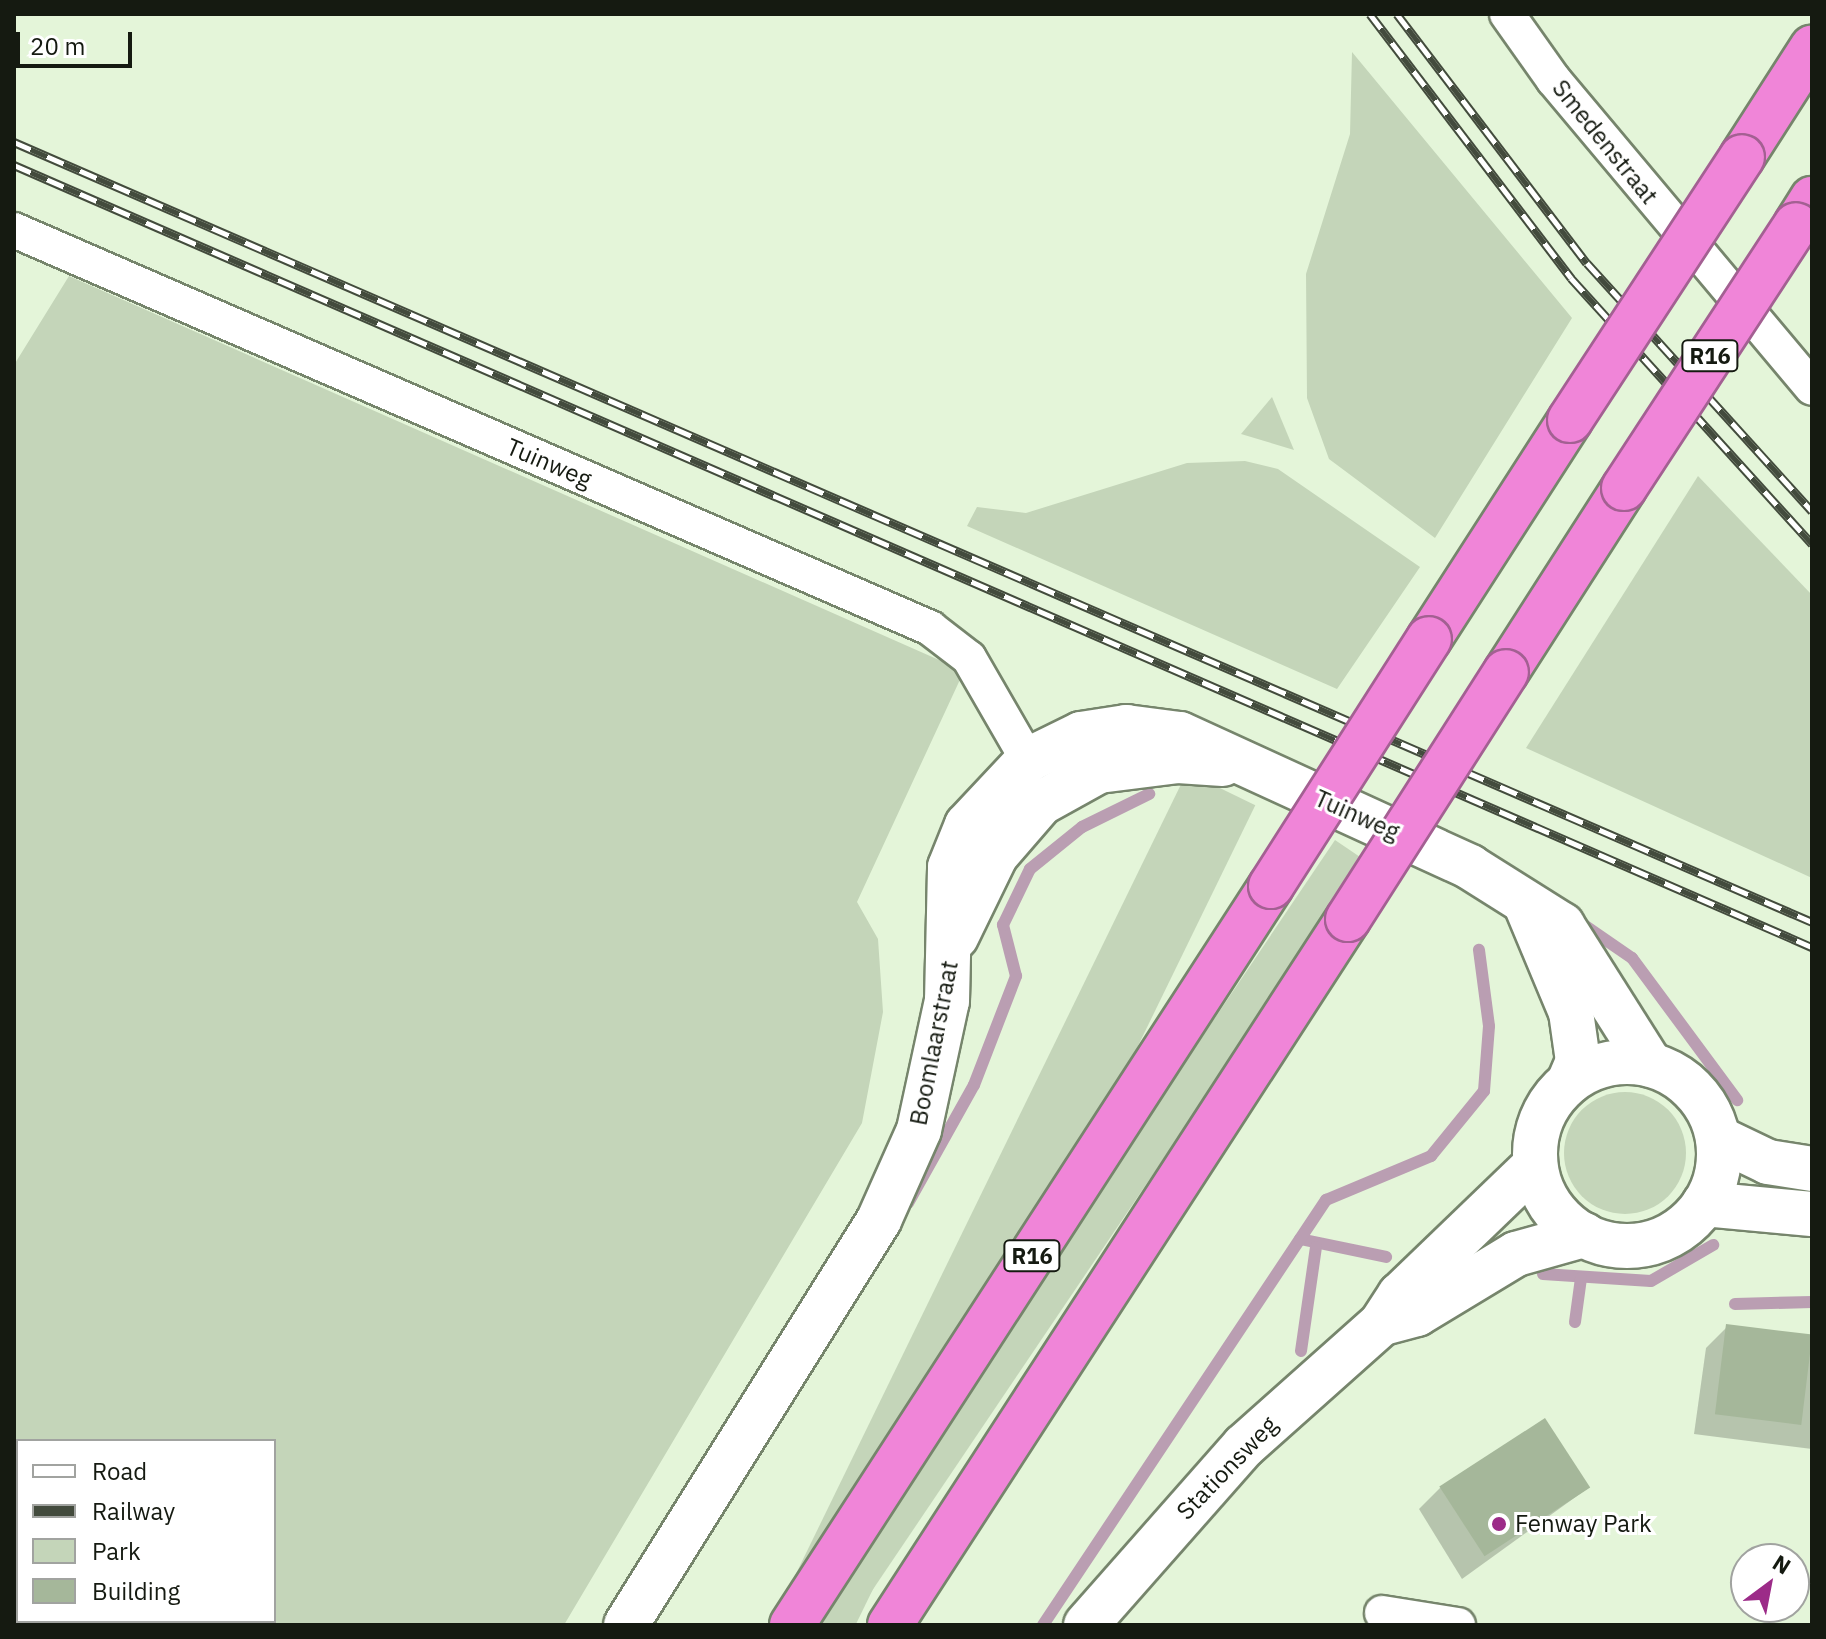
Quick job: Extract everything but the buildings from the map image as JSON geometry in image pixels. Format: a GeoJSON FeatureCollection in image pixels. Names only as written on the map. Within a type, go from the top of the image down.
{"type":"FeatureCollection","features":[{"type":"Feature","properties":{"kind":"highway","name":"R16"},"geometry":{"type":"LineString","coordinates":[[792,1625],[1812,48]]}},
{"type":"Feature","properties":{"kind":"highway","name":"R16"},"geometry":{"type":"LineString","coordinates":[[890,1625],[1804,212]]}},
{"type":"Feature","properties":{"kind":"street","name":"Smedenstraat"},"geometry":{"type":"LineString","coordinates":[[1507,14],[1708,267],[1812,388]]}},
{"type":"Feature","properties":{"kind":"street","name":"Tuinweg"},"geometry":{"type":"LineString","coordinates":[[14,230],[930,628],[969,658],[1028,760]]}},
{"type":"Feature","properties":{"kind":"street","name":"Boomlaarstraat"},"geometry":{"type":"LineString","coordinates":[[626,1625],[879,1220],[919,1130],[953,943],[950,867],[967,825],[1028,760],[1081,734],[1126,727],[1180,734]]}},
{"type":"Feature","properties":{"kind":"street","name":"Tuinweg"},"geometry":{"type":"LineString","coordinates":[[1180,734],[1470,867],[1527,907],[1562,925],[1650,1064]]}},
{"type":"Feature","properties":{"kind":"street"},"geometry":{"type":"LineString","coordinates":[[953,943],[996,855],[1041,803],[1099,771],[1178,761],[1248,766]]}},
{"type":"Feature","properties":{"kind":"street"},"geometry":{"type":"LineString","coordinates":[[1527,907],[1571,1012],[1578,1061],[1569,1082],[1545,1113],[1534,1166],[1547,1200],[1584,1235],[1620,1247],[1658,1241],[1704,1204],[1716,1177],[1718,1138],[1692,1089],[1650,1064],[1611,1063],[1569,1082]]}},
{"type":"Feature","properties":{"kind":"street"},"geometry":{"type":"LineString","coordinates":[[1718,1138],[1768,1162],[1812,1169]]}},
{"type":"Feature","properties":{"kind":"street","name":"Stationsweg"},"geometry":{"type":"LineString","coordinates":[[1086,1625],[1244,1446],[1381,1324],[1400,1295],[1534,1166]]}},
{"type":"Feature","properties":{"kind":"street"},"geometry":{"type":"LineString","coordinates":[[1704,1204],[1812,1214]]}},
{"type":"Feature","properties":{"kind":"street","name":"Stationsweg"},"geometry":{"type":"LineString","coordinates":[[1381,1324],[1417,1314],[1516,1254],[1584,1235]]}},
{"type":"Feature","properties":{"kind":"street"},"geometry":{"type":"LineString","coordinates":[[1382,1613],[1458,1625]]}},
{"type":"Feature","properties":{"kind":"green space"},"geometry":{"type":"Polygon","coordinates":[[[1352,52],[1572,318],[1435,538],[1329,459],[1307,398],[1306,274],[1350,134],[1352,52]]]}},
{"type":"Feature","properties":{"kind":"green space"},"geometry":{"type":"Polygon","coordinates":[[[69,276],[964,671],[857,902],[878,939],[883,1012],[862,1123],[564,1625],[14,1625],[14,365],[69,276]]]}},
{"type":"Feature","properties":{"kind":"green space"},"geometry":{"type":"Polygon","coordinates":[[[1272,397],[1294,450],[1241,434],[1272,397]]]}},
{"type":"Feature","properties":{"kind":"green space"},"geometry":{"type":"Polygon","coordinates":[[[1245,461],[1278,469],[1420,567],[1337,689],[967,526],[977,507],[1026,513],[1187,463],[1245,461]]]}},
{"type":"Feature","properties":{"kind":"green space"},"geometry":{"type":"Polygon","coordinates":[[[1698,476],[1812,595],[1812,878],[1526,748],[1698,476]]]}},
{"type":"Feature","properties":{"kind":"green space"},"geometry":{"type":"Polygon","coordinates":[[[1187,772],[1255,805],[856,1625],[771,1625],[1187,772]]]}},
{"type":"Feature","properties":{"kind":"green space"},"geometry":{"type":"Polygon","coordinates":[[[1335,840],[1365,860],[849,1625],[827,1625],[812,1615],[1335,840]]]}},
{"type":"Feature","properties":{"kind":"green space"},"geometry":{"type":"Polygon","coordinates":[[[1625,1092],[1648,1097],[1668,1110],[1681,1130],[1686,1153],[1681,1176],[1668,1196],[1648,1209],[1625,1214],[1602,1209],[1582,1196],[1569,1176],[1564,1153],[1569,1130],[1582,1110],[1602,1097],[1625,1092]]]}},
{"type":"Feature","properties":{"kind":"waterway"},"geometry":{"type":"LineString","coordinates":[[908,1203],[974,1085],[1016,976],[1003,925],[1030,869],[1082,827],[1149,794]]}},
{"type":"Feature","properties":{"kind":"waterway"},"geometry":{"type":"LineString","coordinates":[[1581,923],[1632,958],[1737,1100]]}},
{"type":"Feature","properties":{"kind":"waterway"},"geometry":{"type":"LineString","coordinates":[[1043,1625],[1326,1200],[1431,1156],[1484,1091],[1489,1026],[1479,950]]}},
{"type":"Feature","properties":{"kind":"waterway"},"geometry":{"type":"LineString","coordinates":[[1300,1239],[1386,1257]]}},
{"type":"Feature","properties":{"kind":"waterway"},"geometry":{"type":"LineString","coordinates":[[1543,1274],[1651,1281],[1713,1245]]}},
{"type":"Feature","properties":{"kind":"waterway"},"geometry":{"type":"LineString","coordinates":[[1301,1351],[1316,1247]]}},
{"type":"Feature","properties":{"kind":"waterway"},"geometry":{"type":"LineString","coordinates":[[1575,1322],[1581,1278]]}},
{"type":"Feature","properties":{"kind":"waterway"},"geometry":{"type":"LineString","coordinates":[[1735,1304],[1812,1302]]}},
{"type":"Feature","properties":{"kind":"railway"},"geometry":{"type":"LineString","coordinates":[[1370,14],[1571,278],[1812,544]]}},
{"type":"Feature","properties":{"kind":"railway"},"geometry":{"type":"LineString","coordinates":[[1397,14],[1587,263],[1812,511]]}},
{"type":"Feature","properties":{"kind":"railway"},"geometry":{"type":"LineString","coordinates":[[14,142],[1812,922]]}},
{"type":"Feature","properties":{"kind":"railway"},"geometry":{"type":"LineString","coordinates":[[14,165],[1812,947]]}},
{"type":"Feature","properties":{"kind":"place","name":"Fenway Park"},"geometry":{"type":"Point","coordinates":[1499,1524]}}]}
